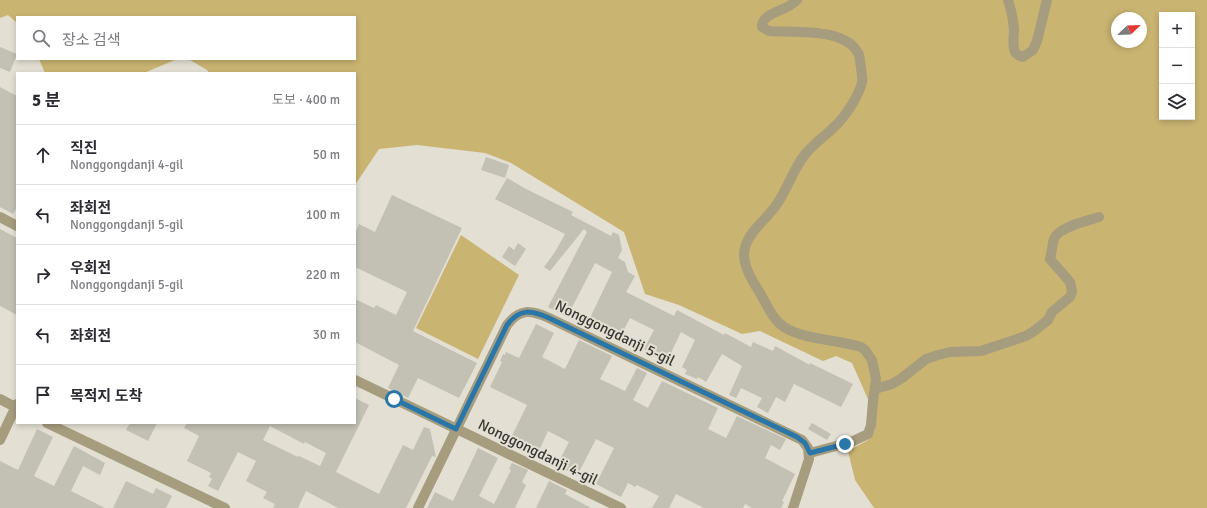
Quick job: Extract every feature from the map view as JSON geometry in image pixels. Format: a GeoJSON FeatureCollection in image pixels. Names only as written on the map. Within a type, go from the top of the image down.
{"type":"FeatureCollection","features":[{"type":"Feature","properties":{"kind":"street"},"geometry":{"type":"LineString","coordinates":[[793,508],[810,453],[851,442],[868,434],[871,425],[876,379],[874,365],[865,350],[855,345],[805,335],[784,327],[770,311],[745,263],[744,254],[750,235],[777,204],[803,157],[810,148],[840,122],[859,92],[863,80],[859,56],[856,50],[847,42],[824,34],[769,31],[762,27],[762,22],[764,20],[790,6],[797,0]]}},
{"type":"Feature","properties":{"kind":"street"},"geometry":{"type":"LineString","coordinates":[[1008,0],[1013,23],[1014,47],[1018,56],[1023,57],[1033,50],[1037,41],[1047,0]]}},
{"type":"Feature","properties":{"kind":"street"},"geometry":{"type":"LineString","coordinates":[[875,389],[892,384],[926,359],[950,352],[981,351],[1034,332],[1048,320],[1052,312],[1070,297],[1072,292],[1070,282],[1050,258],[1054,238],[1057,233],[1065,229],[1099,217]]}},
{"type":"Feature","properties":{"kind":"street"},"geometry":{"type":"LineString","coordinates":[[0,218],[16,226]]}},
{"type":"Feature","properties":{"kind":"street","name":"Nonggongdanji 5-gil"},"geometry":{"type":"LineString","coordinates":[[418,508],[507,325],[519,314],[527,312],[542,314],[797,437],[805,443],[810,453]]}},
{"type":"Feature","properties":{"kind":"street","name":"Nonggongdanji 4-gil"},"geometry":{"type":"LineString","coordinates":[[356,380],[621,508]]}},
{"type":"Feature","properties":{"kind":"street"},"geometry":{"type":"LineString","coordinates":[[0,399],[16,407]]}},
{"type":"Feature","properties":{"kind":"street"},"geometry":{"type":"LineString","coordinates":[[0,440],[16,409]]}},
{"type":"Feature","properties":{"kind":"street"},"geometry":{"type":"LineString","coordinates":[[49,424],[225,508]]}},
{"type":"Feature","properties":{"kind":"shaded area"},"geometry":{"type":"Polygon","coordinates":[[[0,0],[1207,0],[1207,508],[874,508],[855,480],[848,451],[868,440],[875,430],[875,415],[852,363],[836,356],[823,361],[760,331],[742,334],[679,305],[645,294],[624,232],[511,163],[485,153],[417,145],[379,149],[356,184],[356,72],[208,72],[190,60],[356,60],[356,16],[16,16],[16,22],[8,15],[0,18],[0,0]]]}},
{"type":"Feature","properties":{"kind":"shaded area"},"geometry":{"type":"Polygon","coordinates":[[[39,60],[175,60],[146,72],[45,72],[39,60]]]}},
{"type":"Feature","properties":{"kind":"shaded area"},"geometry":{"type":"Polygon","coordinates":[[[461,235],[519,275],[478,359],[416,328],[461,235]]]}},
{"type":"Feature","properties":{"kind":"building"},"geometry":{"type":"Polygon","coordinates":[[[0,47],[16,54],[10,72],[0,68],[0,47]]]}},
{"type":"Feature","properties":{"kind":"building"},"geometry":{"type":"Polygon","coordinates":[[[0,87],[16,95],[16,209],[13,214],[0,207],[0,87]]]}},
{"type":"Feature","properties":{"kind":"building"},"geometry":{"type":"Polygon","coordinates":[[[486,157],[509,165],[505,178],[481,170],[486,157]]]}},
{"type":"Feature","properties":{"kind":"building"},"geometry":{"type":"Polygon","coordinates":[[[507,178],[573,212],[571,215],[611,236],[613,232],[619,235],[622,250],[618,258],[625,262],[628,272],[635,276],[626,292],[674,316],[677,310],[724,335],[725,333],[751,347],[753,342],[773,351],[775,346],[810,365],[810,363],[853,384],[841,407],[794,384],[785,402],[776,397],[768,413],[757,407],[762,398],[741,388],[736,398],[729,395],[742,366],[722,354],[706,382],[698,377],[697,379],[685,374],[687,370],[682,367],[695,340],[681,332],[666,363],[644,349],[654,330],[630,318],[620,337],[588,322],[612,272],[595,263],[567,317],[548,307],[587,232],[584,229],[550,271],[544,267],[555,252],[565,234],[495,199],[507,178]]]}},
{"type":"Feature","properties":{"kind":"building"},"geometry":{"type":"Polygon","coordinates":[[[392,195],[462,228],[413,331],[477,363],[459,398],[418,378],[408,398],[388,388],[399,365],[356,343],[356,299],[374,308],[376,305],[396,315],[407,292],[356,267],[356,231],[359,224],[375,232],[392,195]]]}},
{"type":"Feature","properties":{"kind":"building"},"geometry":{"type":"Polygon","coordinates":[[[0,229],[16,237],[16,314],[0,306],[0,229]]]}},
{"type":"Feature","properties":{"kind":"building"},"geometry":{"type":"Polygon","coordinates":[[[518,243],[526,249],[515,266],[502,257],[509,246],[514,250],[518,243]]]}},
{"type":"Feature","properties":{"kind":"building"},"geometry":{"type":"Polygon","coordinates":[[[536,324],[554,333],[542,357],[565,369],[579,340],[612,356],[600,379],[625,391],[637,368],[647,373],[633,400],[648,408],[662,381],[718,408],[708,429],[726,438],[737,416],[786,439],[780,450],[771,445],[765,458],[795,474],[782,501],[784,502],[781,508],[752,508],[745,504],[743,508],[704,508],[676,494],[669,508],[652,508],[659,496],[637,485],[635,487],[628,483],[621,497],[596,484],[614,448],[596,439],[577,476],[557,465],[569,442],[548,431],[536,457],[508,444],[527,405],[490,387],[502,362],[500,361],[503,354],[505,355],[506,352],[519,358],[536,324]]]}},
{"type":"Feature","properties":{"kind":"building"},"geometry":{"type":"Polygon","coordinates":[[[356,398],[369,405],[336,472],[379,494],[403,445],[413,450],[424,427],[430,429],[436,457],[432,456],[406,508],[338,508],[306,491],[298,508],[273,508],[275,504],[263,498],[267,492],[246,481],[256,461],[238,452],[218,491],[208,486],[212,479],[209,477],[211,473],[187,461],[199,436],[184,428],[186,424],[356,424],[356,398]],[[270,426],[263,440],[320,466],[326,453],[305,442],[304,444],[270,426]]]}},
{"type":"Feature","properties":{"kind":"building"},"geometry":{"type":"Polygon","coordinates":[[[812,423],[831,434],[827,440],[808,429],[812,423]]]}},
{"type":"Feature","properties":{"kind":"building"},"geometry":{"type":"Polygon","coordinates":[[[129,424],[156,424],[148,441],[126,430],[129,424]]]}},
{"type":"Feature","properties":{"kind":"building"},"geometry":{"type":"Polygon","coordinates":[[[37,429],[53,437],[34,476],[54,486],[74,446],[105,463],[100,475],[83,466],[71,491],[105,508],[0,508],[0,461],[18,470],[37,429]]]}},
{"type":"Feature","properties":{"kind":"building"},"geometry":{"type":"Polygon","coordinates":[[[478,448],[498,458],[479,496],[494,504],[511,470],[509,469],[512,463],[528,470],[522,482],[526,485],[515,508],[427,508],[435,492],[453,501],[478,448]]]}},
{"type":"Feature","properties":{"kind":"building"},"geometry":{"type":"Polygon","coordinates":[[[126,481],[153,494],[156,488],[172,496],[166,508],[113,508],[126,481]]]}},
{"type":"Feature","properties":{"kind":"building"},"geometry":{"type":"Polygon","coordinates":[[[549,481],[567,490],[565,494],[591,508],[536,508],[549,481]]]}},
{"type":"Feature","properties":{"kind":"route"},"geometry":{"type":"LineString","coordinates":[[394,399],[456,429],[507,325],[515,316],[523,312],[532,312],[549,318],[797,437],[805,443],[810,453],[845,444]]}}]}
